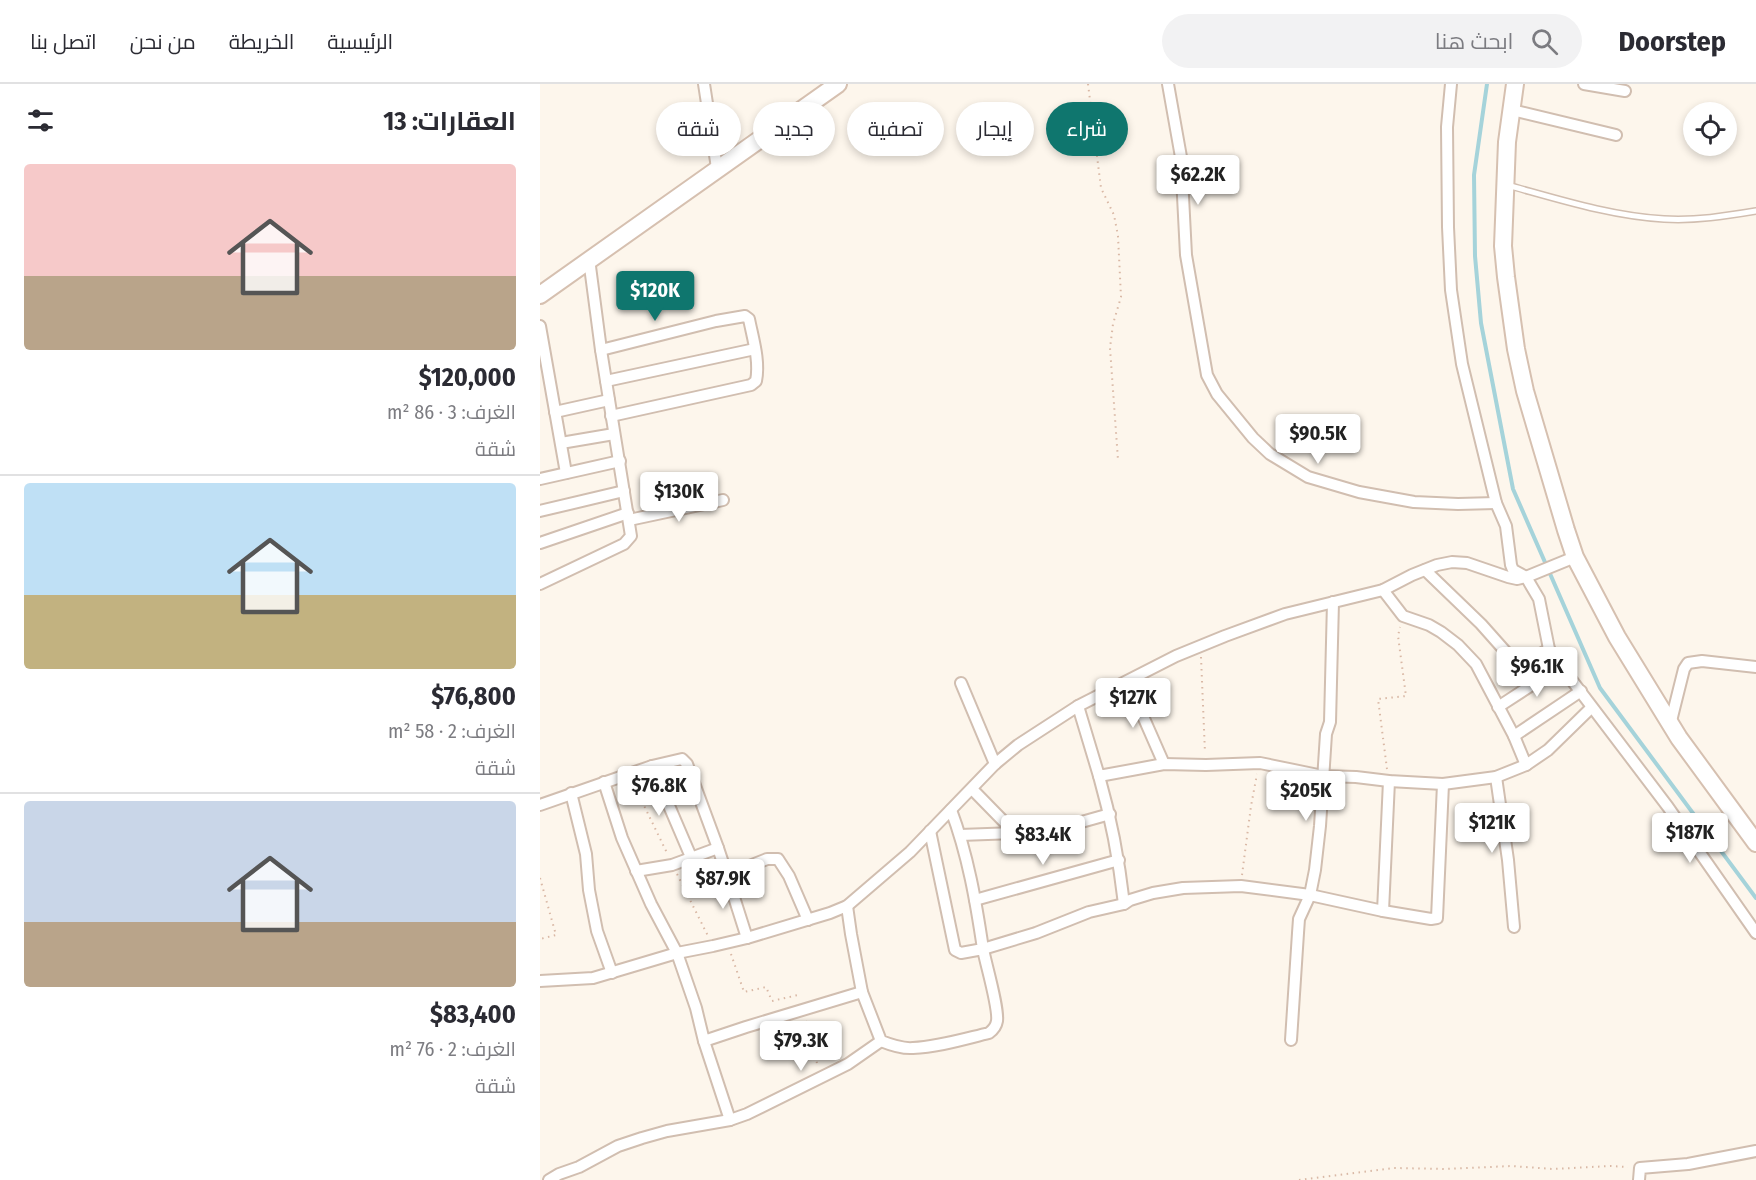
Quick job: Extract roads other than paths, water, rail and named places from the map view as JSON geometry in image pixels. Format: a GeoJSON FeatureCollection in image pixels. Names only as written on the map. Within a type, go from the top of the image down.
{"type":"FeatureCollection","features":[{"type":"Feature","properties":{"kind":"street"},"geometry":{"type":"LineString","coordinates":[[704,84],[717,168]]}},
{"type":"Feature","properties":{"kind":"street"},"geometry":{"type":"LineString","coordinates":[[540,295],[838,84]]}},
{"type":"Feature","properties":{"kind":"street"},"geometry":{"type":"LineString","coordinates":[[1168,84],[1181,157],[1186,255],[1207,375],[1217,394],[1253,438],[1270,454],[1308,477],[1359,492],[1414,502],[1496,503]]}},
{"type":"Feature","properties":{"kind":"street"},"geometry":{"type":"LineString","coordinates":[[1451,84],[1447,127],[1448,227],[1451,290],[1462,364],[1496,503],[1508,536],[1511,565],[1513,570],[1531,575]]}},
{"type":"Feature","properties":{"kind":"street"},"geometry":{"type":"LineString","coordinates":[[1515,84],[1507,142],[1503,246],[1516,349],[1525,391],[1571,559],[1678,738],[1756,843]]}},
{"type":"Feature","properties":{"kind":"street"},"geometry":{"type":"LineString","coordinates":[[1584,84],[1625,91]]}},
{"type":"Feature","properties":{"kind":"street"},"geometry":{"type":"LineString","coordinates":[[1512,110],[1616,135]]}},
{"type":"Feature","properties":{"kind":"street"},"geometry":{"type":"LineString","coordinates":[[540,584],[624,544],[631,536],[589,259]]}},
{"type":"Feature","properties":{"kind":"street"},"geometry":{"type":"LineString","coordinates":[[601,350],[745,316],[748,319],[755,349],[757,375],[756,381],[751,385],[611,416]]}},
{"type":"Feature","properties":{"kind":"street"},"geometry":{"type":"LineString","coordinates":[[540,326],[566,473]]}},
{"type":"Feature","properties":{"kind":"street"},"geometry":{"type":"LineString","coordinates":[[606,381],[755,349]]}},
{"type":"Feature","properties":{"kind":"street"},"geometry":{"type":"LineString","coordinates":[[555,412],[609,400]]}},
{"type":"Feature","properties":{"kind":"street"},"geometry":{"type":"LineString","coordinates":[[561,443],[614,434]]}},
{"type":"Feature","properties":{"kind":"street"},"geometry":{"type":"LineString","coordinates":[[540,479],[620,461]]}},
{"type":"Feature","properties":{"kind":"street"},"geometry":{"type":"LineString","coordinates":[[540,511],[624,491]]}},
{"type":"Feature","properties":{"kind":"street"},"geometry":{"type":"LineString","coordinates":[[540,543],[629,517],[723,500]]}},
{"type":"Feature","properties":{"kind":"street"},"geometry":{"type":"LineString","coordinates":[[540,981],[585,979],[612,973],[677,953],[747,938],[847,906],[910,852],[995,764],[1018,745],[1078,706],[1128,682],[1147,670],[1200,646],[1284,614],[1383,590],[1437,565],[1459,561],[1517,579],[1571,559]]}},
{"type":"Feature","properties":{"kind":"street"},"geometry":{"type":"LineString","coordinates":[[1425,570],[1481,624],[1513,660],[1524,664],[1549,649]]}},
{"type":"Feature","properties":{"kind":"street"},"geometry":{"type":"LineString","coordinates":[[1531,575],[1539,599],[1549,649],[1591,708],[1668,807],[1756,933]]}},
{"type":"Feature","properties":{"kind":"street"},"geometry":{"type":"LineString","coordinates":[[1383,590],[1403,616],[1429,625],[1458,645],[1476,664],[1514,736],[1526,765]]}},
{"type":"Feature","properties":{"kind":"street"},"geometry":{"type":"LineString","coordinates":[[1291,1040],[1298,926],[1310,895],[1315,870],[1326,734],[1330,722],[1333,602]]}},
{"type":"Feature","properties":{"kind":"street"},"geometry":{"type":"LineString","coordinates":[[1670,725],[1684,669],[1688,663],[1702,661],[1756,667]]}},
{"type":"Feature","properties":{"kind":"street"},"geometry":{"type":"LineString","coordinates":[[1498,707],[1561,666]]}},
{"type":"Feature","properties":{"kind":"street"},"geometry":{"type":"LineString","coordinates":[[1128,682],[1164,764]]}},
{"type":"Feature","properties":{"kind":"street"},"geometry":{"type":"LineString","coordinates":[[961,683],[995,764]]}},
{"type":"Feature","properties":{"kind":"street"},"geometry":{"type":"LineString","coordinates":[[1514,736],[1581,692]]}},
{"type":"Feature","properties":{"kind":"street"},"geometry":{"type":"LineString","coordinates":[[1078,706],[1110,814],[1119,860],[1124,904]]}},
{"type":"Feature","properties":{"kind":"street"},"geometry":{"type":"LineString","coordinates":[[1099,776],[1164,764],[1260,763],[1323,776],[1389,781],[1443,784],[1496,777],[1526,765],[1548,750],[1591,708]]}},
{"type":"Feature","properties":{"kind":"street"},"geometry":{"type":"LineString","coordinates":[[540,806],[571,793],[652,766],[682,759],[718,848],[747,938]]}},
{"type":"Feature","properties":{"kind":"street"},"geometry":{"type":"LineString","coordinates":[[652,766],[692,857]]}},
{"type":"Feature","properties":{"kind":"street"},"geometry":{"type":"LineString","coordinates":[[1496,777],[1515,927]]}},
{"type":"Feature","properties":{"kind":"street"},"geometry":{"type":"LineString","coordinates":[[1383,911],[1389,781]]}},
{"type":"Feature","properties":{"kind":"street"},"geometry":{"type":"LineString","coordinates":[[604,782],[622,838],[636,871],[677,953],[730,1120]]}},
{"type":"Feature","properties":{"kind":"street"},"geometry":{"type":"LineString","coordinates":[[930,831],[955,950],[961,953],[982,950],[1036,933],[1089,912],[1124,904],[1153,893],[1182,888],[1241,886],[1310,895],[1431,919],[1438,916],[1443,784]]}},
{"type":"Feature","properties":{"kind":"street"},"geometry":{"type":"LineString","coordinates":[[972,789],[1015,832]]}},
{"type":"Feature","properties":{"kind":"street"},"geometry":{"type":"LineString","coordinates":[[571,793],[586,854],[589,890],[597,931],[612,973]]}},
{"type":"Feature","properties":{"kind":"street"},"geometry":{"type":"LineString","coordinates":[[881,1041],[912,1048],[989,1033],[997,1022],[997,1011],[982,950],[975,900],[960,835],[951,810]]}},
{"type":"Feature","properties":{"kind":"street"},"geometry":{"type":"LineString","coordinates":[[960,835],[1060,828],[1110,814]]}},
{"type":"Feature","properties":{"kind":"street"},"geometry":{"type":"LineString","coordinates":[[636,871],[672,865],[718,848]]}},
{"type":"Feature","properties":{"kind":"street"},"geometry":{"type":"LineString","coordinates":[[727,874],[767,859],[778,859],[789,876],[808,920]]}},
{"type":"Feature","properties":{"kind":"street"},"geometry":{"type":"LineString","coordinates":[[975,900],[1119,860]]}},
{"type":"Feature","properties":{"kind":"street"},"geometry":{"type":"LineString","coordinates":[[847,906],[862,992],[881,1041]]}},
{"type":"Feature","properties":{"kind":"street"},"geometry":{"type":"LineString","coordinates":[[704,1041],[862,992]]}},
{"type":"Feature","properties":{"kind":"street"},"geometry":{"type":"LineString","coordinates":[[549,1180],[618,1146],[667,1131],[730,1120],[747,1114],[848,1064],[881,1041]]}},
{"type":"Feature","properties":{"kind":"street"},"geometry":{"type":"LineString","coordinates":[[1639,1180],[1640,1168],[1688,1164],[1756,1151]]}},
{"type":"Feature","properties":{"kind":"lane"},"geometry":{"type":"LineString","coordinates":[[1505,185],[1603,210],[1664,219],[1714,218],[1756,211]]}},
{"type":"Feature","properties":{"kind":"waterway"},"geometry":{"type":"LineString","coordinates":[[1487,84],[1474,175],[1475,256],[1481,323],[1513,489],[1600,688],[1756,898]]}}]}
